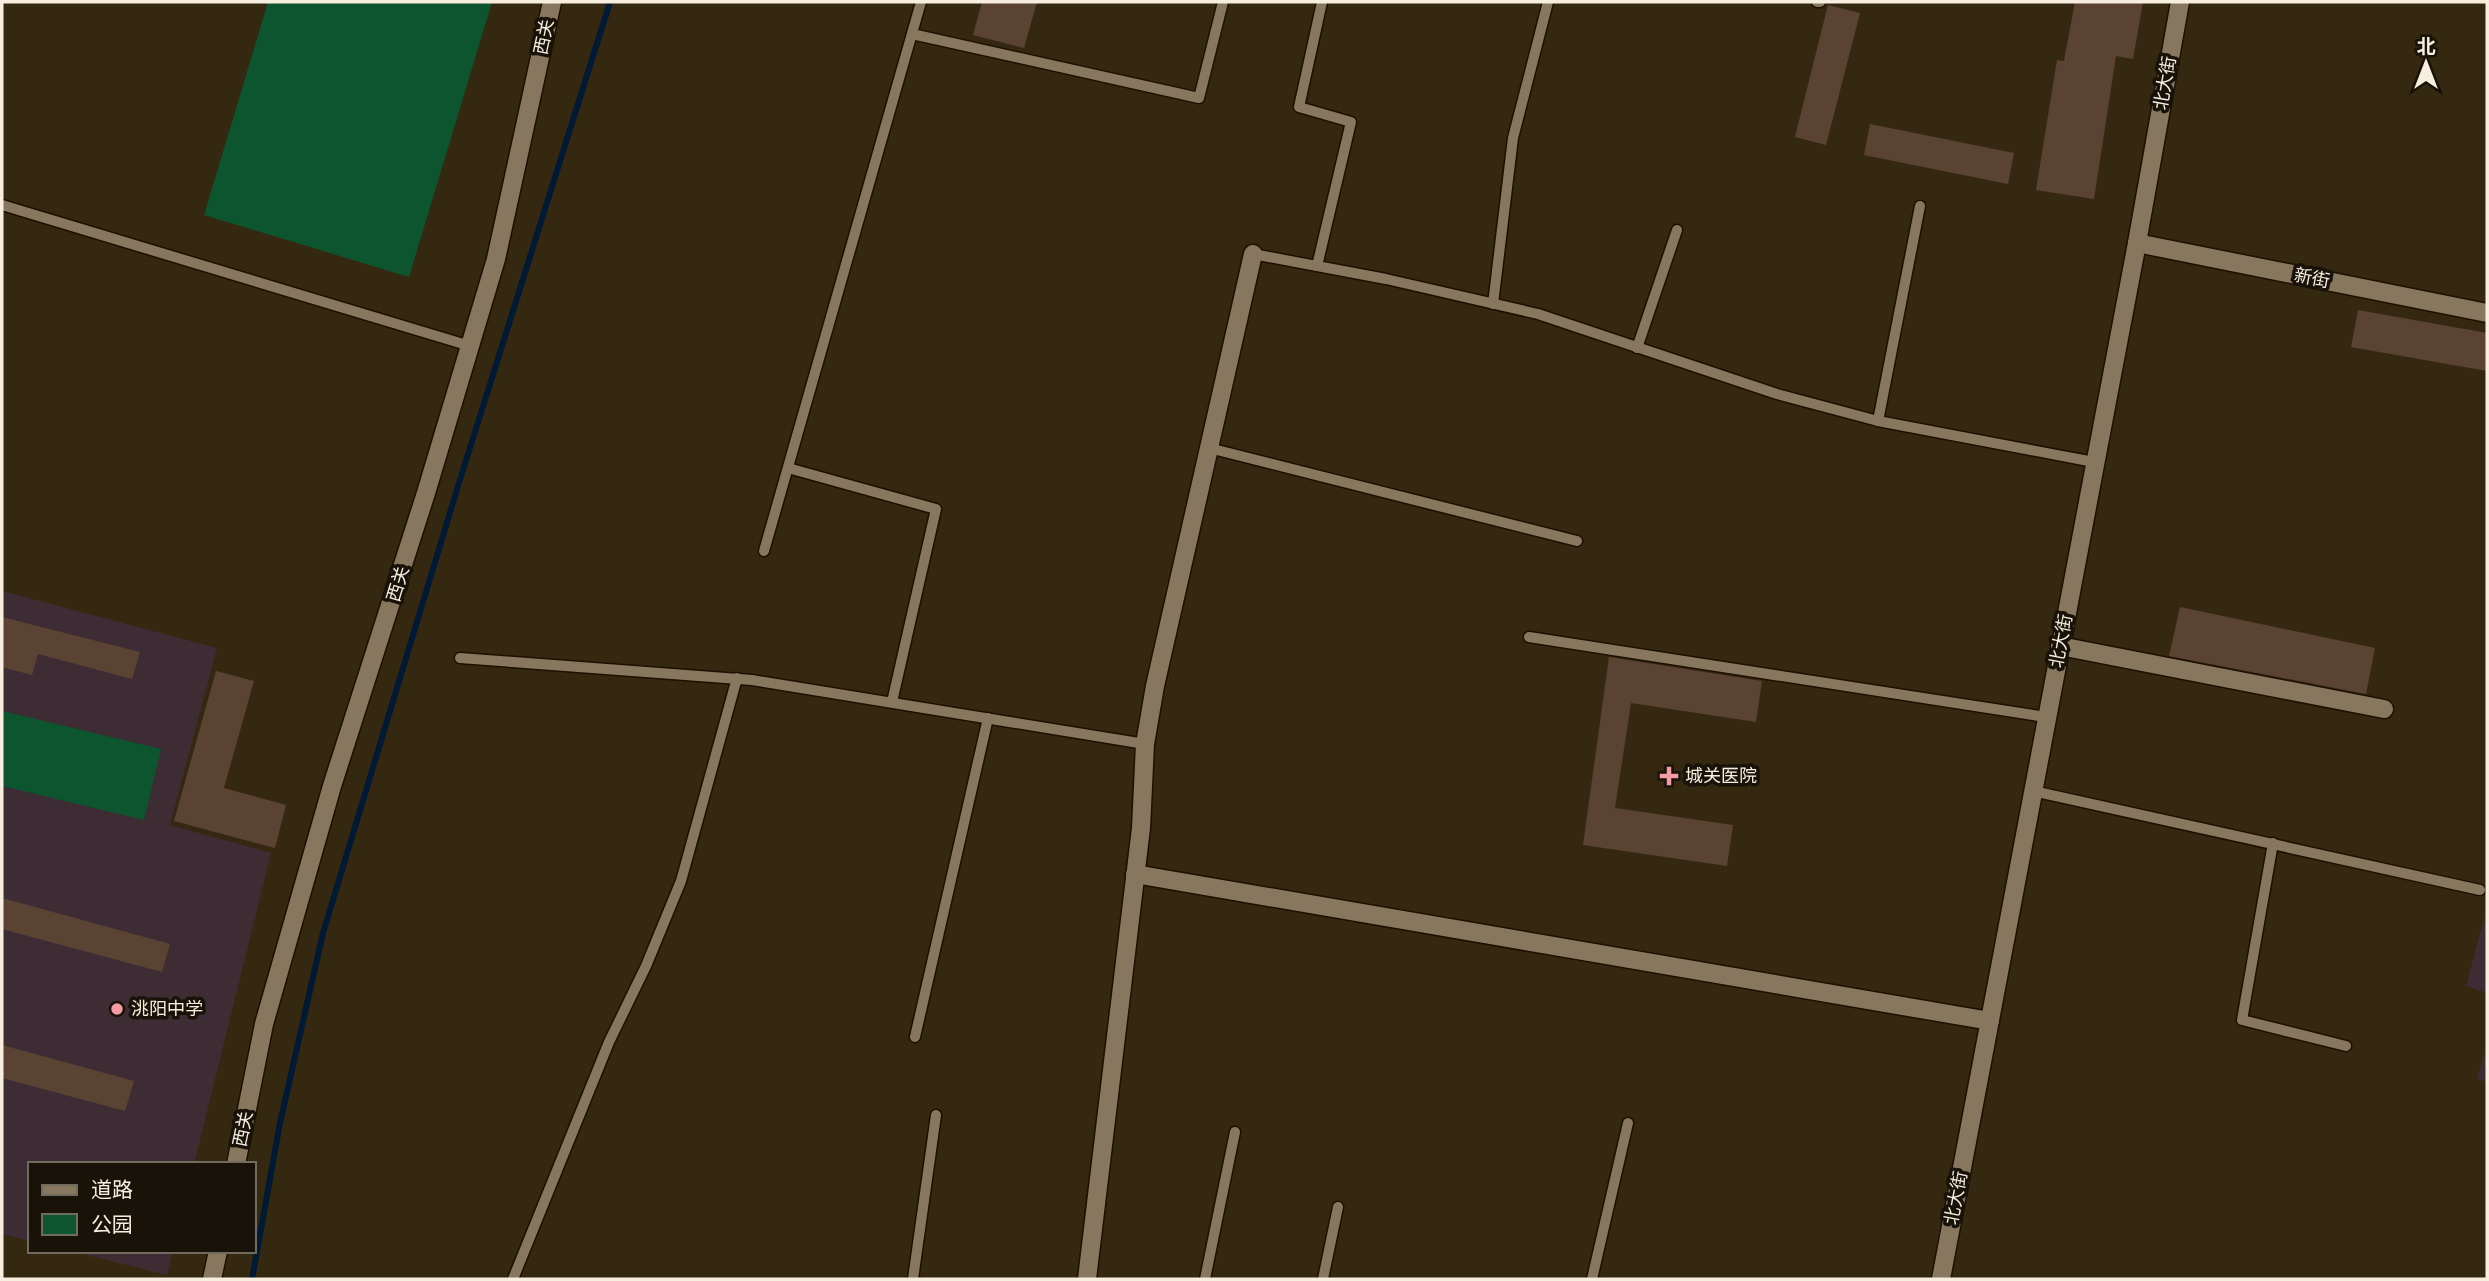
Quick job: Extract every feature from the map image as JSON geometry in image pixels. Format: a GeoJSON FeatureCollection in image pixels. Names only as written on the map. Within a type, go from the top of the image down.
{"type":"FeatureCollection","features":[{"type":"Feature","properties":{"kind":"street","name":"西关"},"geometry":{"type":"LineString","coordinates":[[236,1162],[268,1010],[332,786],[374,660],[496,259],[552,2]]}},
{"type":"Feature","properties":{"kind":"street","name":"北大街"},"geometry":{"type":"LineString","coordinates":[[1941,1279],[2180,2]]}},
{"type":"Feature","properties":{"kind":"street","name":"新街"},"geometry":{"type":"LineString","coordinates":[[2137,243],[2487,313]]}},
{"type":"Feature","properties":{"kind":"street"},"geometry":{"type":"LineString","coordinates":[[1087,1279],[1141,828],[1145,744],[1155,686],[1253,254]]}},
{"type":"Feature","properties":{"kind":"street"},"geometry":{"type":"LineString","coordinates":[[2060,646],[2384,709]]}},
{"type":"Feature","properties":{"kind":"street"},"geometry":{"type":"LineString","coordinates":[[1135,874],[1990,1021]]}},
{"type":"Feature","properties":{"kind":"street"},"geometry":{"type":"LineString","coordinates":[[212,1279],[218,1253]]}},
{"type":"Feature","properties":{"kind":"lane"},"geometry":{"type":"LineString","coordinates":[[764,551],[921,2]]}},
{"type":"Feature","properties":{"kind":"lane"},"geometry":{"type":"LineString","coordinates":[[912,34],[1199,98],[1223,2]]}},
{"type":"Feature","properties":{"kind":"lane"},"geometry":{"type":"LineString","coordinates":[[1317,266],[1351,122],[1299,107],[1322,2]]}},
{"type":"Feature","properties":{"kind":"lane"},"geometry":{"type":"LineString","coordinates":[[1493,304],[1513,138],[1548,2]]}},
{"type":"Feature","properties":{"kind":"lane"},"geometry":{"type":"LineString","coordinates":[[2,205],[470,346]]}},
{"type":"Feature","properties":{"kind":"lane"},"geometry":{"type":"LineString","coordinates":[[1878,421],[1920,206]]}},
{"type":"Feature","properties":{"kind":"lane"},"geometry":{"type":"LineString","coordinates":[[1637,348],[1677,230]]}},
{"type":"Feature","properties":{"kind":"lane"},"geometry":{"type":"LineString","coordinates":[[1253,254],[1538,314],[1777,394],[1878,421],[2094,462]]}},
{"type":"Feature","properties":{"kind":"lane"},"geometry":{"type":"LineString","coordinates":[[1209,448],[1577,541]]}},
{"type":"Feature","properties":{"kind":"lane"},"geometry":{"type":"LineString","coordinates":[[788,468],[936,509],[892,702]]}},
{"type":"Feature","properties":{"kind":"lane"},"geometry":{"type":"LineString","coordinates":[[1529,637],[2046,717]]}},
{"type":"Feature","properties":{"kind":"lane"},"geometry":{"type":"LineString","coordinates":[[460,658],[737,678],[1145,744]]}},
{"type":"Feature","properties":{"kind":"lane"},"geometry":{"type":"LineString","coordinates":[[513,1279],[609,1042],[646,966],[681,881],[737,678]]}},
{"type":"Feature","properties":{"kind":"lane"},"geometry":{"type":"LineString","coordinates":[[915,1037],[988,718]]}},
{"type":"Feature","properties":{"kind":"lane"},"geometry":{"type":"LineString","coordinates":[[2033,791],[2480,890]]}},
{"type":"Feature","properties":{"kind":"lane"},"geometry":{"type":"LineString","coordinates":[[2273,843],[2242,1020],[2346,1046]]}},
{"type":"Feature","properties":{"kind":"lane"},"geometry":{"type":"LineString","coordinates":[[913,1279],[936,1115]]}},
{"type":"Feature","properties":{"kind":"lane"},"geometry":{"type":"LineString","coordinates":[[1592,1279],[1628,1123]]}},
{"type":"Feature","properties":{"kind":"lane"},"geometry":{"type":"LineString","coordinates":[[1205,1279],[1235,1132]]}},
{"type":"Feature","properties":{"kind":"lane"},"geometry":{"type":"LineString","coordinates":[[1323,1279],[1338,1207]]}},
{"type":"Feature","properties":{"kind":"shaded area","name":"洮阳中学"},"geometry":{"type":"Polygon","coordinates":[[[2,591],[217,648],[170,825],[271,853],[194,1162],[28,1162],[28,1240],[2,1234],[2,591]]]}},
{"type":"Feature","properties":{"kind":"shaded area"},"geometry":{"type":"Polygon","coordinates":[[[2487,908],[2487,993],[2466,986],[2487,908]]]}},
{"type":"Feature","properties":{"kind":"shaded area"},"geometry":{"type":"Polygon","coordinates":[[[2487,1045],[2487,1082],[2477,1079],[2487,1045]]]}},
{"type":"Feature","properties":{"kind":"shaded area"},"geometry":{"type":"Polygon","coordinates":[[[79,1253],[172,1253],[167,1275],[79,1253]]]}},
{"type":"Feature","properties":{"kind":"green space"},"geometry":{"type":"Polygon","coordinates":[[[268,2],[492,2],[409,277],[204,215],[268,2]]]}},
{"type":"Feature","properties":{"kind":"green space"},"geometry":{"type":"Polygon","coordinates":[[[2,711],[161,749],[144,820],[2,786],[2,711]]]}},
{"type":"Feature","properties":{"kind":"building"},"geometry":{"type":"Polygon","coordinates":[[[982,2],[1037,2],[1024,48],[973,35],[982,2]]]}},
{"type":"Feature","properties":{"kind":"building"},"geometry":{"type":"Polygon","coordinates":[[[2075,2],[2143,2],[2133,59],[2116,56],[2094,199],[2036,190],[2057,60],[2064,61],[2075,2]]]}},
{"type":"Feature","properties":{"kind":"building"},"geometry":{"type":"Polygon","coordinates":[[[1828,5],[1860,13],[1826,145],[1795,137],[1828,5]]]}},
{"type":"Feature","properties":{"kind":"building"},"geometry":{"type":"Polygon","coordinates":[[[1870,124],[2014,153],[2008,184],[1864,155],[1870,124]]]}},
{"type":"Feature","properties":{"kind":"building"},"geometry":{"type":"Polygon","coordinates":[[[2358,310],[2487,333],[2487,371],[2351,347],[2358,310]]]}},
{"type":"Feature","properties":{"kind":"building"},"geometry":{"type":"Polygon","coordinates":[[[2180,607],[2375,648],[2366,694],[2169,656],[2180,607]]]}},
{"type":"Feature","properties":{"kind":"building"},"geometry":{"type":"Polygon","coordinates":[[[2,617],[140,652],[132,679],[38,654],[32,675],[2,667],[2,617]]]}},
{"type":"Feature","properties":{"kind":"building"},"geometry":{"type":"Polygon","coordinates":[[[1609,657],[1762,681],[1756,722],[1631,703],[1615,808],[1733,825],[1727,866],[1583,845],[1609,657]]]}},
{"type":"Feature","properties":{"kind":"building"},"geometry":{"type":"Polygon","coordinates":[[[216,671],[254,681],[224,788],[286,805],[275,848],[174,821],[216,671]]]}},
{"type":"Feature","properties":{"kind":"building"},"geometry":{"type":"Polygon","coordinates":[[[2,898],[170,944],[162,972],[2,929],[2,898]]]}},
{"type":"Feature","properties":{"kind":"building"},"geometry":{"type":"Polygon","coordinates":[[[2,1045],[134,1081],[125,1111],[2,1078],[2,1045]]]}},
{"type":"Feature","properties":{"kind":"waterway"},"geometry":{"type":"LineString","coordinates":[[252,1279],[280,1123],[323,933],[458,486],[610,2]]}},
{"type":"Feature","properties":{"kind":"place","name":"城关医院"},"geometry":{"type":"Point","coordinates":[1669,776]}},
{"type":"Feature","properties":{"kind":"place","name":"洮阳中学"},"geometry":{"type":"Point","coordinates":[117,1009]}}]}
